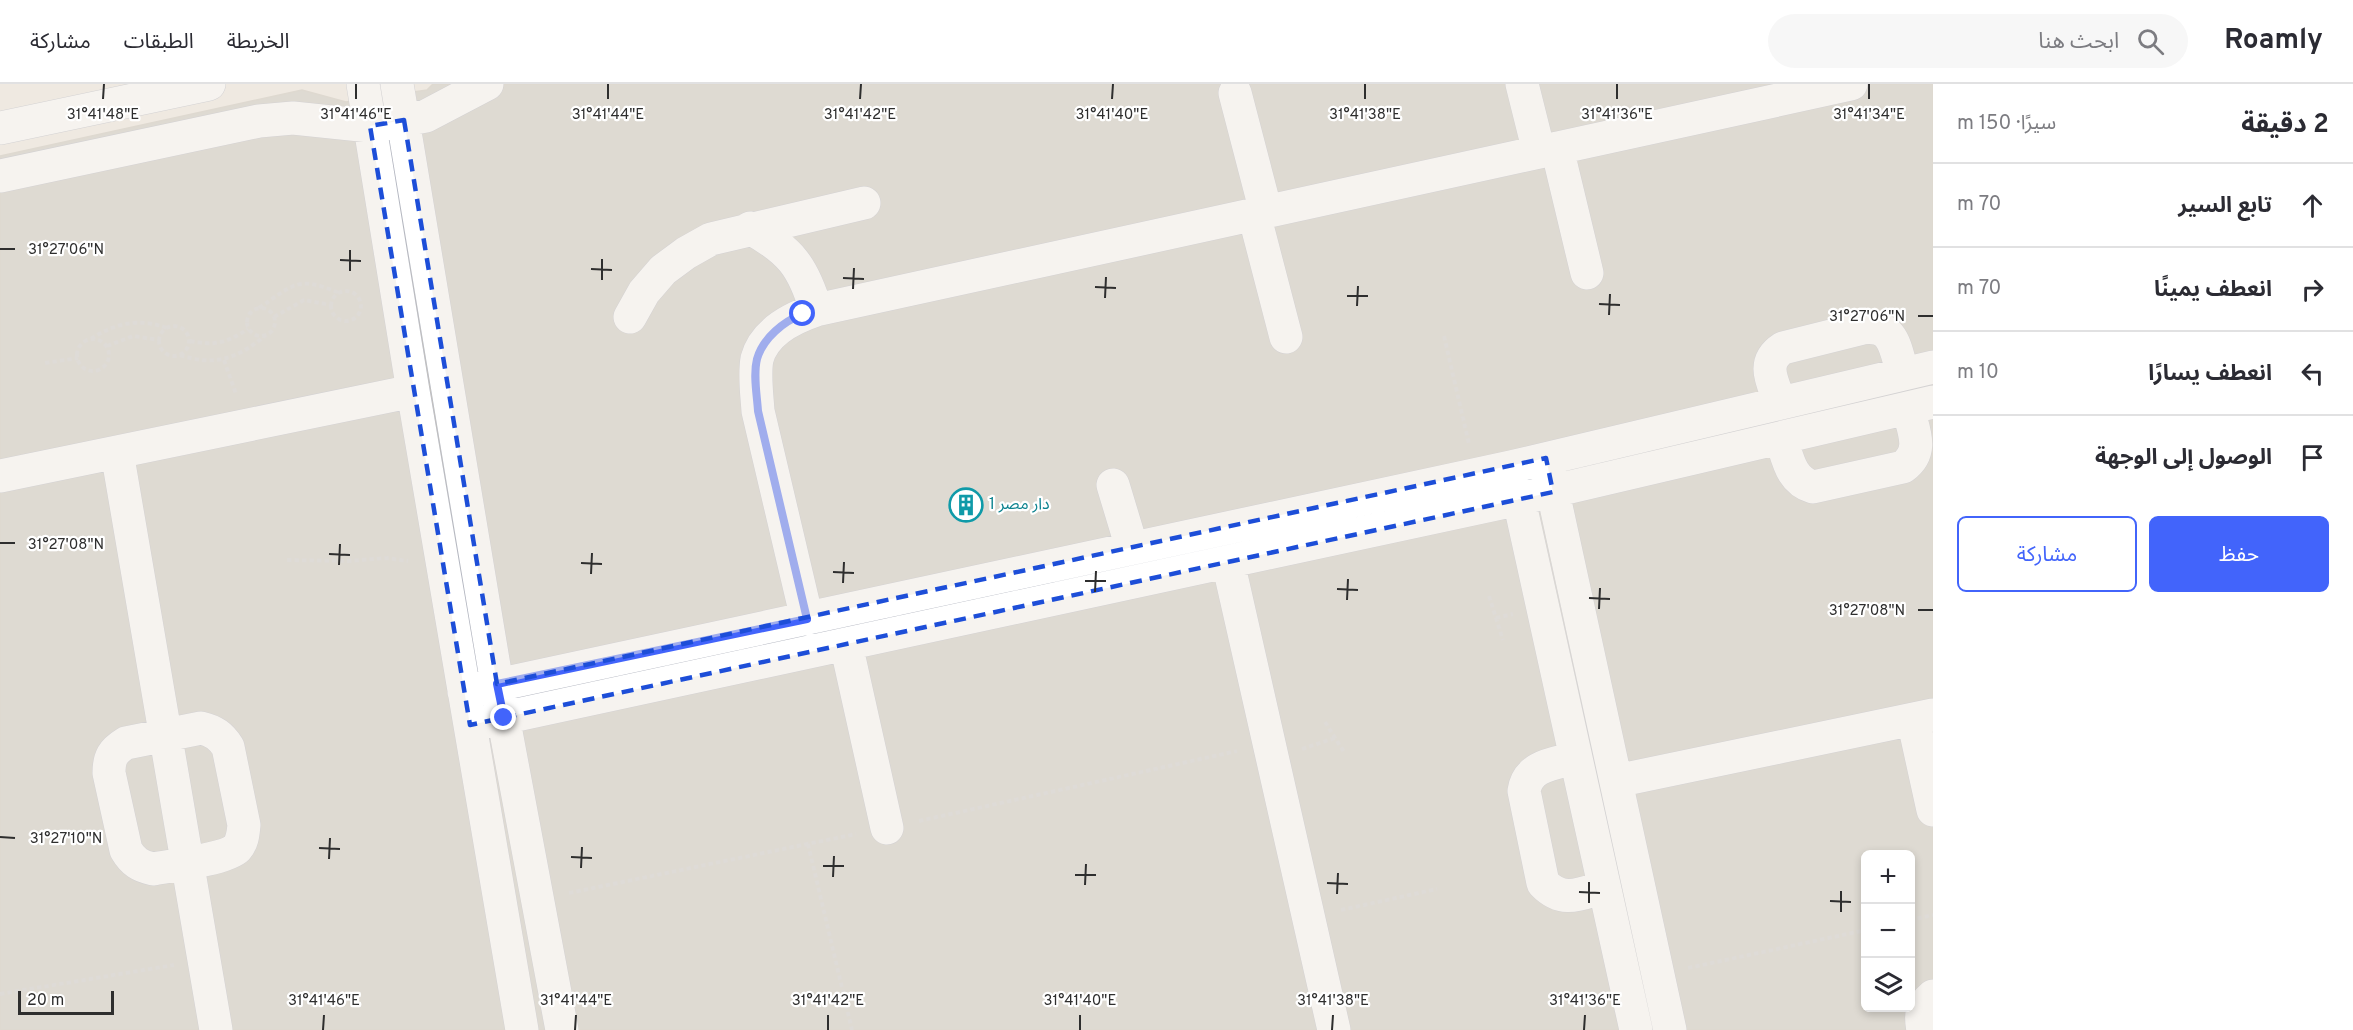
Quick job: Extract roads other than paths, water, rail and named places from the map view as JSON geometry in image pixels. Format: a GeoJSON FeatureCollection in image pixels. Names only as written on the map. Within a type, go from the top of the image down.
{"type":"FeatureCollection","features":[{"type":"Feature","properties":{"kind":"street"},"geometry":{"type":"LineString","coordinates":[[0,128],[209,84]]}},
{"type":"Feature","properties":{"kind":"street"},"geometry":{"type":"LineString","coordinates":[[363,84],[522,1030]]}},
{"type":"Feature","properties":{"kind":"street"},"geometry":{"type":"LineString","coordinates":[[397,84],[497,684],[562,1030]]}},
{"type":"Feature","properties":{"kind":"street"},"geometry":{"type":"LineString","coordinates":[[0,176],[259,121],[293,118],[370,126],[426,116],[487,84]]}},
{"type":"Feature","properties":{"kind":"street"},"geometry":{"type":"LineString","coordinates":[[1522,84],[1548,150],[1587,273]]}},
{"type":"Feature","properties":{"kind":"street"},"geometry":{"type":"LineString","coordinates":[[807,619],[758,411],[756,385],[758,358],[771,336],[791,319],[816,310],[1851,84]]}},
{"type":"Feature","properties":{"kind":"street"},"geometry":{"type":"LineString","coordinates":[[1235,93],[1286,337]]}},
{"type":"Feature","properties":{"kind":"street"},"geometry":{"type":"LineString","coordinates":[[630,317],[644,292],[663,270],[686,253],[711,239],[864,203]]}},
{"type":"Feature","properties":{"kind":"street"},"geometry":{"type":"LineString","coordinates":[[750,228],[774,241],[794,261],[808,284],[816,310]]}},
{"type":"Feature","properties":{"kind":"street"},"geometry":{"type":"LineString","coordinates":[[464,692],[1511,467],[1546,458],[1780,403],[1918,370],[1884,329],[1873,326],[1863,328],[1783,348],[1775,354],[1770,363],[1770,374],[1780,403]]}},
{"type":"Feature","properties":{"kind":"street"},"geometry":{"type":"LineString","coordinates":[[0,476],[413,391]]}},
{"type":"Feature","properties":{"kind":"street"},"geometry":{"type":"LineString","coordinates":[[470,725],[1553,492],[1781,438],[1921,405],[1916,452],[1912,461],[1903,467],[1813,487],[1802,484],[1795,477],[1781,438]]}},
{"type":"Feature","properties":{"kind":"street"},"geometry":{"type":"LineString","coordinates":[[117,452],[216,1030]]}},
{"type":"Feature","properties":{"kind":"street"},"geometry":{"type":"LineString","coordinates":[[1546,458],[1670,1030]]}},
{"type":"Feature","properties":{"kind":"street"},"geometry":{"type":"LineString","coordinates":[[1511,467],[1636,1030]]}},
{"type":"Feature","properties":{"kind":"street"},"geometry":{"type":"LineString","coordinates":[[1113,485],[1132,548]]}},
{"type":"Feature","properties":{"kind":"street"},"geometry":{"type":"LineString","coordinates":[[1228,562],[1334,1030]]}},
{"type":"Feature","properties":{"kind":"street"},"geometry":{"type":"LineString","coordinates":[[846,644],[887,828]]}},
{"type":"Feature","properties":{"kind":"street"},"geometry":{"type":"LineString","coordinates":[[1616,781],[1923,717],[1933,810]]}},
{"type":"Feature","properties":{"kind":"street"},"geometry":{"type":"LineString","coordinates":[[201,728],[213,731],[222,737],[228,747],[244,825],[243,837],[237,848],[226,855],[153,869],[141,866],[132,860],[126,850],[109,773],[109,760],[116,750],[126,743],[166,734],[201,728]]}},
{"type":"Feature","properties":{"kind":"street"},"geometry":{"type":"LineString","coordinates":[[1576,758],[1531,772],[1526,781],[1524,791],[1543,882],[1550,891],[1560,896],[1571,896],[1604,887]]}},
{"type":"Feature","properties":{"kind":"street"},"geometry":{"type":"LineString","coordinates":[[1923,1030],[1922,1010],[1933,996]]}},
{"type":"Feature","properties":{"kind":"place","name":"دار مصر 1"},"geometry":{"type":"Point","coordinates":[966,505]}}]}
